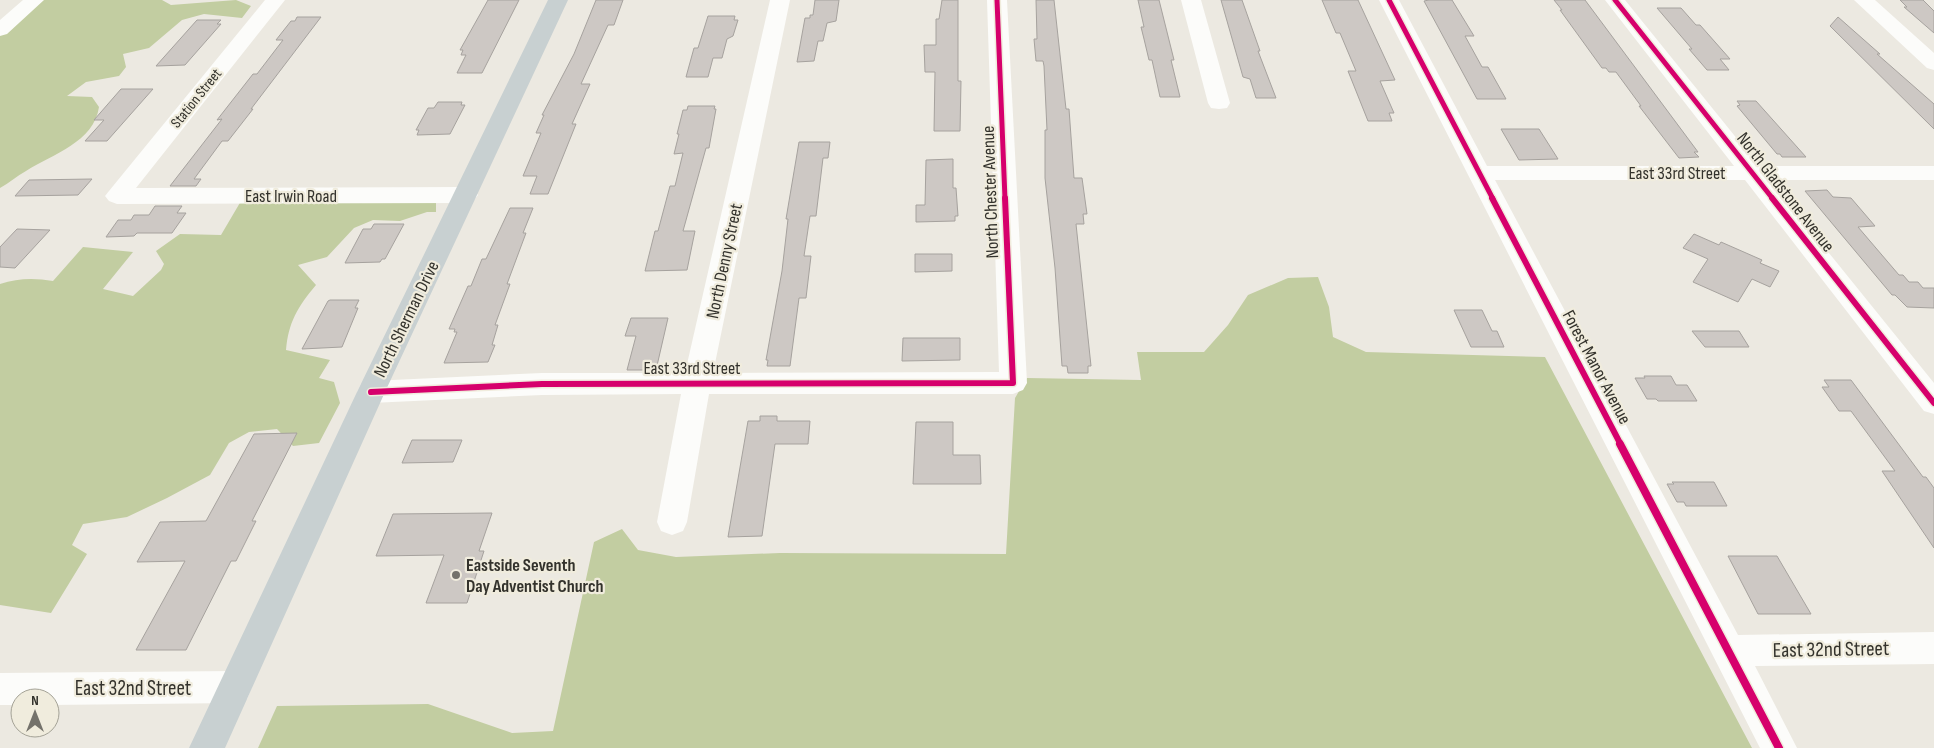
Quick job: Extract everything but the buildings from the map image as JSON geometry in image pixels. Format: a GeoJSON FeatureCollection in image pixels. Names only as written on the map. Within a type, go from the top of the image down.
{"type":"FeatureCollection","features":[{"type":"Feature","properties":{"kind":"main road","name":"North Sherman Drive"},"geometry":{"type":"LineString","coordinates":[[207,748],[371,392],[558,0]]}},
{"type":"Feature","properties":{"kind":"street"},"geometry":{"type":"LineString","coordinates":[[0,30],[34,0]]}},
{"type":"Feature","properties":{"kind":"street","name":"Station Street"},"geometry":{"type":"LineString","coordinates":[[117,196],[275,0]]}},
{"type":"Feature","properties":{"kind":"street","name":"North Denny Street"},"geometry":{"type":"LineString","coordinates":[[672,522],[697,383],[780,0]]}},
{"type":"Feature","properties":{"kind":"street","name":"North Chester Avenue"},"geometry":{"type":"LineString","coordinates":[[997,0],[1013,383]]}},
{"type":"Feature","properties":{"kind":"street"},"geometry":{"type":"LineString","coordinates":[[1192,0],[1219,103]]}},
{"type":"Feature","properties":{"kind":"street","name":"Forest Manor Avenue"},"geometry":{"type":"LineString","coordinates":[[1389,0],[1779,748]]}},
{"type":"Feature","properties":{"kind":"street","name":"North Gladstone Avenue"},"geometry":{"type":"LineString","coordinates":[[1615,0],[1934,403]]}},
{"type":"Feature","properties":{"kind":"street"},"geometry":{"type":"LineString","coordinates":[[1864,0],[1934,64]]}},
{"type":"Feature","properties":{"kind":"street","name":"East 33rd Street"},"geometry":{"type":"LineString","coordinates":[[1479,173],[1934,173]]}},
{"type":"Feature","properties":{"kind":"street","name":"East Irwin Road"},"geometry":{"type":"LineString","coordinates":[[117,196],[466,195]]}},
{"type":"Feature","properties":{"kind":"street","name":"East 33rd Street"},"geometry":{"type":"LineString","coordinates":[[371,392],[542,384],[1013,383]]}},
{"type":"Feature","properties":{"kind":"street","name":"East 32nd Street"},"geometry":{"type":"LineString","coordinates":[[1728,651],[1934,648]]}},
{"type":"Feature","properties":{"kind":"street","name":"East 32nd Street"},"geometry":{"type":"LineString","coordinates":[[0,689],[235,687]]}},
{"type":"Feature","properties":{"kind":"green space"},"geometry":{"type":"Polygon","coordinates":[[[37,0],[162,0],[171,5],[236,0],[251,6],[242,18],[204,14],[182,20],[149,48],[123,54],[126,67],[119,76],[86,82],[67,96],[92,97],[99,107],[96,119],[81,138],[60,153],[0,188],[0,34],[37,0]]]}},
{"type":"Feature","properties":{"kind":"green space"},"geometry":{"type":"Polygon","coordinates":[[[413,200],[436,203],[436,212],[427,212],[400,221],[373,220],[354,228],[327,257],[298,265],[316,285],[295,315],[289,331],[286,350],[330,360],[319,378],[334,382],[340,403],[319,443],[293,446],[277,429],[249,432],[229,443],[210,475],[127,517],[83,524],[72,545],[87,554],[51,613],[0,605],[0,284],[26,279],[53,281],[83,247],[133,252],[103,289],[133,296],[161,270],[164,264],[156,251],[180,234],[221,235],[241,201],[413,200]]]}},
{"type":"Feature","properties":{"kind":"green space"},"geometry":{"type":"Polygon","coordinates":[[[1318,277],[1329,307],[1333,337],[1366,352],[1545,357],[1752,748],[258,748],[277,706],[428,704],[512,733],[553,731],[594,542],[622,529],[638,550],[676,557],[780,553],[1006,554],[1015,398],[1027,378],[1141,380],[1137,352],[1204,352],[1228,325],[1248,295],[1288,278],[1318,277]]]}},
{"type":"Feature","properties":{"kind":"cycle path"},"geometry":{"type":"LineString","coordinates":[[371,392],[542,384],[1013,383],[997,0]]}},
{"type":"Feature","properties":{"kind":"cycle path"},"geometry":{"type":"LineString","coordinates":[[1389,0],[1779,748]]}},
{"type":"Feature","properties":{"kind":"cycle path"},"geometry":{"type":"LineString","coordinates":[[1615,0],[1934,403]]}},
{"type":"Feature","properties":{"kind":"place","name":"Eastside Seventh Day Adventist Church"},"geometry":{"type":"Point","coordinates":[456,575]}}]}
